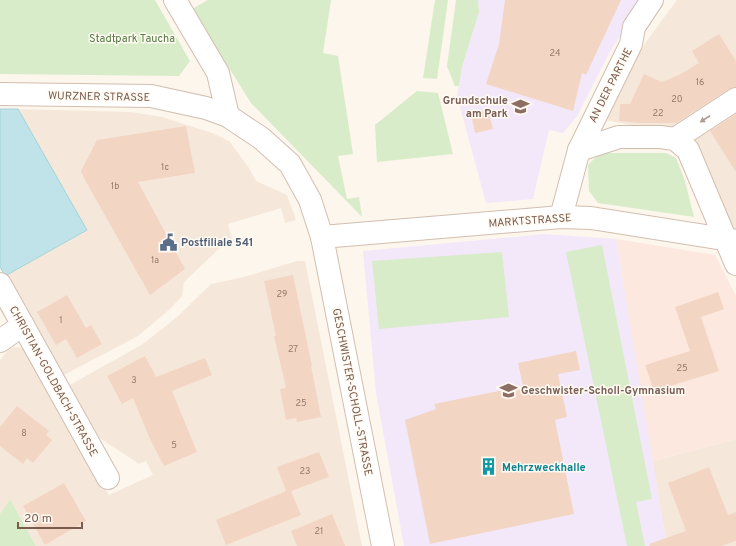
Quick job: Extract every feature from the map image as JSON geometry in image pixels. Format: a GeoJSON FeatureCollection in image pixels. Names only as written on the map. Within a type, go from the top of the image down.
{"type":"FeatureCollection","features":[{"type":"Feature","properties":{"kind":"street"},"geometry":{"type":"LineString","coordinates":[[175,0],[218,73],[228,116]]}},
{"type":"Feature","properties":{"kind":"street","name":"AN DER PARTHE"},"geometry":{"type":"LineString","coordinates":[[561,217],[579,150],[631,44],[634,27],[652,0]]}},
{"type":"Feature","properties":{"kind":"street","name":"WURZNER STRASSE"},"geometry":{"type":"LineString","coordinates":[[0,94],[151,96],[206,108],[228,116],[261,138],[290,164],[310,200],[322,237]]}},
{"type":"Feature","properties":{"kind":"street"},"geometry":{"type":"LineString","coordinates":[[675,139],[736,99]]}},
{"type":"Feature","properties":{"kind":"street"},"geometry":{"type":"LineString","coordinates":[[579,150],[619,137],[660,137],[675,139],[688,150],[731,241],[736,264]]}},
{"type":"Feature","properties":{"kind":"street","name":"MARKTSTRASSE"},"geometry":{"type":"LineString","coordinates":[[322,237],[561,217],[591,218],[731,241]]}},
{"type":"Feature","properties":{"kind":"street","name":"GESCHWISTER-SCHOLL-STRASSE"},"geometry":{"type":"LineString","coordinates":[[322,237],[383,546]]}},
{"type":"Feature","properties":{"kind":"street","name":"CHRISTIAN-GOLDBACH-STRASSE"},"geometry":{"type":"LineString","coordinates":[[0,284],[108,478]]}},
{"type":"Feature","properties":{"kind":"street"},"geometry":{"type":"LineString","coordinates":[[0,340],[23,325]]}},
{"type":"Feature","properties":{"kind":"shaded area","name":"Grundschule am Park"},"geometry":{"type":"Polygon","coordinates":[[[478,0],[645,0],[612,48],[577,116],[563,133],[549,130],[533,199],[486,203],[457,96],[462,67],[479,12],[478,0]]]}},
{"type":"Feature","properties":{"kind":"shaded area"},"geometry":{"type":"Polygon","coordinates":[[[677,0],[736,0],[736,243],[690,137],[601,119],[646,42],[677,0]]]}},
{"type":"Feature","properties":{"kind":"shaded area"},"geometry":{"type":"Polygon","coordinates":[[[18,109],[131,112],[162,117],[212,133],[229,141],[249,168],[256,181],[287,195],[296,220],[285,223],[281,208],[228,224],[233,242],[222,246],[184,282],[182,296],[170,309],[138,336],[62,376],[5,276],[87,230],[18,109]]]}},
{"type":"Feature","properties":{"kind":"shaded area","name":"Geschwister-Scholl-Gymnasium"},"geometry":{"type":"Polygon","coordinates":[[[544,234],[616,239],[667,546],[404,546],[376,393],[363,251],[544,234]]]}},
{"type":"Feature","properties":{"kind":"shaded area"},"geometry":{"type":"Polygon","coordinates":[[[616,239],[715,255],[736,296],[736,439],[652,461],[616,239]]]}},
{"type":"Feature","properties":{"kind":"shaded area"},"geometry":{"type":"Polygon","coordinates":[[[297,261],[305,261],[362,546],[36,546],[10,499],[0,514],[0,360],[8,350],[14,347],[22,348],[28,353],[109,495],[153,475],[146,461],[139,464],[92,433],[68,386],[143,344],[177,317],[211,284],[244,277],[297,261]]]}},
{"type":"Feature","properties":{"kind":"shaded area"},"geometry":{"type":"Polygon","coordinates":[[[736,439],[736,546],[667,546],[652,461],[736,439]]]}},
{"type":"Feature","properties":{"kind":"green space","name":"Stadtpark Taucha"},"geometry":{"type":"Polygon","coordinates":[[[0,0],[155,0],[190,61],[179,76],[0,74],[0,0]]]}},
{"type":"Feature","properties":{"kind":"green space"},"geometry":{"type":"Polygon","coordinates":[[[208,0],[331,0],[323,53],[338,56],[353,154],[338,156],[347,199],[359,197],[362,217],[251,103],[192,9],[208,0]]]}},
{"type":"Feature","properties":{"kind":"green space"},"geometry":{"type":"Polygon","coordinates":[[[435,0],[448,0],[437,79],[423,78],[435,0]]]}},
{"type":"Feature","properties":{"kind":"green space"},"geometry":{"type":"Polygon","coordinates":[[[456,0],[478,0],[479,12],[462,67],[459,86],[455,86],[447,66],[456,0]]]}},
{"type":"Feature","properties":{"kind":"green space"},"geometry":{"type":"Polygon","coordinates":[[[417,91],[438,93],[453,154],[377,162],[375,125],[417,91]]]}},
{"type":"Feature","properties":{"kind":"green space"},"geometry":{"type":"Polygon","coordinates":[[[600,153],[666,153],[676,158],[685,181],[694,217],[598,203],[589,191],[588,165],[600,153]]]}},
{"type":"Feature","properties":{"kind":"green space"},"geometry":{"type":"Polygon","coordinates":[[[602,245],[652,499],[636,502],[645,546],[627,546],[566,252],[602,245]]]}},
{"type":"Feature","properties":{"kind":"green space"},"geometry":{"type":"Polygon","coordinates":[[[502,252],[509,317],[379,329],[372,261],[502,252]]]}},
{"type":"Feature","properties":{"kind":"green space"},"geometry":{"type":"Polygon","coordinates":[[[10,499],[36,546],[0,546],[0,514],[10,499]]]}},
{"type":"Feature","properties":{"kind":"water"},"geometry":{"type":"Polygon","coordinates":[[[0,109],[18,109],[87,230],[5,276],[0,267],[0,109]]]}},
{"type":"Feature","properties":{"kind":"building"},"geometry":{"type":"Polygon","coordinates":[[[505,0],[621,0],[586,75],[582,73],[573,111],[486,84],[499,44],[505,0]]]}},
{"type":"Feature","properties":{"kind":"building"},"geometry":{"type":"Polygon","coordinates":[[[719,34],[736,61],[736,87],[729,89],[676,123],[641,123],[619,121],[620,104],[630,104],[644,74],[662,82],[681,74],[699,63],[692,51],[719,34]]]}},
{"type":"Feature","properties":{"kind":"building"},"geometry":{"type":"Polygon","coordinates":[[[488,110],[493,129],[475,133],[471,114],[488,110]]]}},
{"type":"Feature","properties":{"kind":"building"},"geometry":{"type":"Polygon","coordinates":[[[736,114],[736,172],[710,131],[736,114]]]}},
{"type":"Feature","properties":{"kind":"building"},"geometry":{"type":"Polygon","coordinates":[[[186,126],[195,173],[138,182],[185,269],[150,295],[81,171],[97,140],[186,126]]]}},
{"type":"Feature","properties":{"kind":"building"},"geometry":{"type":"Polygon","coordinates":[[[293,275],[321,417],[297,422],[296,418],[286,420],[280,389],[286,388],[274,336],[276,336],[264,281],[293,275]]]}},
{"type":"Feature","properties":{"kind":"building"},"geometry":{"type":"Polygon","coordinates":[[[718,292],[724,309],[701,317],[719,371],[654,391],[645,365],[690,351],[675,307],[718,292]]]}},
{"type":"Feature","properties":{"kind":"building"},"geometry":{"type":"Polygon","coordinates":[[[67,295],[86,328],[91,325],[102,344],[77,358],[66,339],[56,345],[37,312],[67,295]]]}},
{"type":"Feature","properties":{"kind":"building","name":"Mehrzweckhalle"},"geometry":{"type":"Polygon","coordinates":[[[576,351],[580,370],[558,374],[567,417],[555,420],[574,514],[430,544],[405,420],[436,409],[434,404],[523,386],[518,363],[576,351]]]}},
{"type":"Feature","properties":{"kind":"building"},"geometry":{"type":"Polygon","coordinates":[[[145,356],[156,377],[205,358],[212,375],[172,391],[197,452],[164,466],[150,439],[133,398],[122,404],[107,376],[145,356]]]}},
{"type":"Feature","properties":{"kind":"building"},"geometry":{"type":"Polygon","coordinates":[[[17,406],[49,431],[46,435],[52,440],[33,463],[27,458],[23,464],[0,446],[0,427],[17,406]]]}},
{"type":"Feature","properties":{"kind":"building"},"geometry":{"type":"Polygon","coordinates":[[[319,452],[329,477],[291,491],[301,515],[226,545],[216,520],[286,491],[277,467],[319,452]]]}},
{"type":"Feature","properties":{"kind":"building"},"geometry":{"type":"Polygon","coordinates":[[[709,467],[728,515],[736,512],[736,541],[721,546],[650,546],[649,544],[686,531],[668,483],[709,467]]]}},
{"type":"Feature","properties":{"kind":"building"},"geometry":{"type":"Polygon","coordinates":[[[64,483],[86,521],[45,545],[23,506],[64,483]]]}},
{"type":"Feature","properties":{"kind":"building"},"geometry":{"type":"Polygon","coordinates":[[[332,514],[345,546],[297,546],[291,531],[332,514]]]}},
{"type":"Feature","properties":{"kind":"place","name":"Grundschule am Park"},"geometry":{"type":"Point","coordinates":[521,106]}},
{"type":"Feature","properties":{"kind":"place","name":"Postfiliale 541"},"geometry":{"type":"Point","coordinates":[168,242]}},
{"type":"Feature","properties":{"kind":"place","name":"Geschwister-Scholl-Gymnasium"},"geometry":{"type":"Point","coordinates":[508,390]}},
{"type":"Feature","properties":{"kind":"place","name":"Mehrzweckhalle"},"geometry":{"type":"Point","coordinates":[489,467]}}]}
